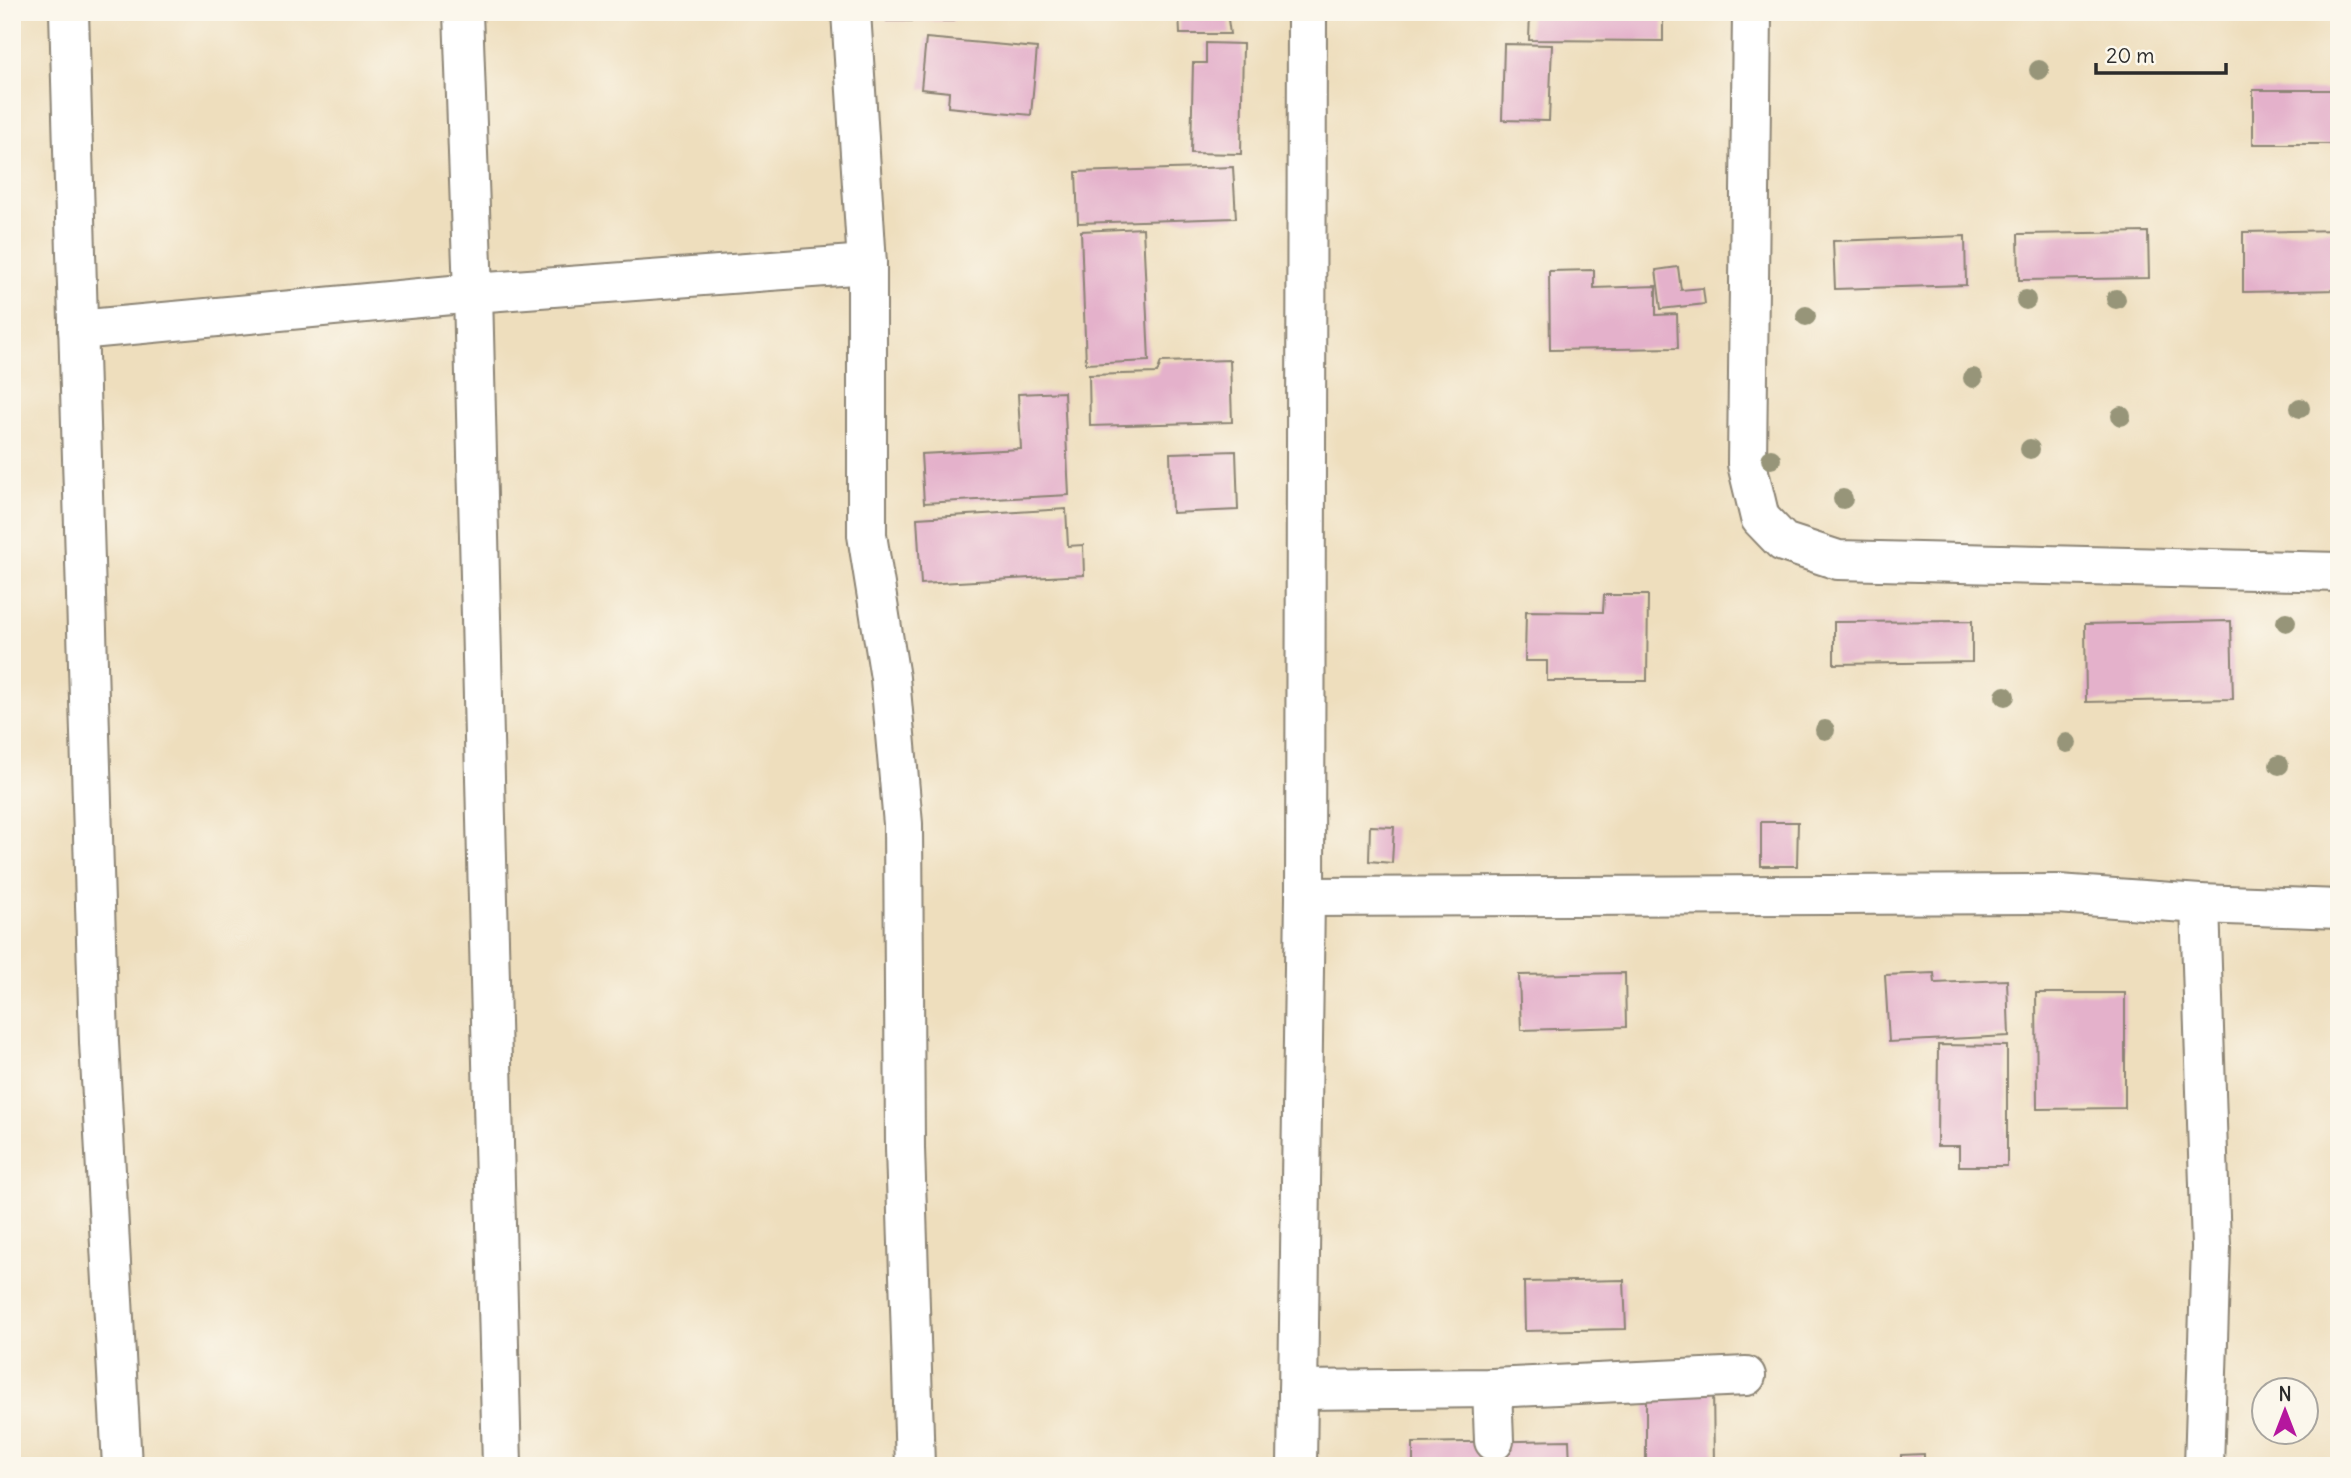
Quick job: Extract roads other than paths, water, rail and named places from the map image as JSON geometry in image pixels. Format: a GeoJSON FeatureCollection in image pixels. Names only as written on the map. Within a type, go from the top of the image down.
{"type":"FeatureCollection","features":[{"type":"Feature","properties":{"kind":"street"},"geometry":{"type":"LineString","coordinates":[[69,12],[99,1042],[122,1466]]}},
{"type":"Feature","properties":{"kind":"street"},"geometry":{"type":"LineString","coordinates":[[463,12],[473,293],[502,1466]]}},
{"type":"Feature","properties":{"kind":"street"},"geometry":{"type":"LineString","coordinates":[[851,12],[867,264],[867,535],[890,678],[903,824],[905,1149],[915,1466]]}},
{"type":"Feature","properties":{"kind":"street"},"geometry":{"type":"LineString","coordinates":[[1297,1466],[1305,897],[1307,12]]}},
{"type":"Feature","properties":{"kind":"street"},"geometry":{"type":"LineString","coordinates":[[1752,12],[1747,464],[1760,517],[1783,542],[1838,560],[2339,572]]}},
{"type":"Feature","properties":{"kind":"street"},"geometry":{"type":"LineString","coordinates":[[78,330],[473,293],[867,264]]}},
{"type":"Feature","properties":{"kind":"street"},"geometry":{"type":"LineString","coordinates":[[1305,897],[2058,894],[2200,904],[2339,909]]}},
{"type":"Feature","properties":{"kind":"street"},"geometry":{"type":"LineString","coordinates":[[2200,904],[2211,1247],[2204,1466]]}},
{"type":"Feature","properties":{"kind":"street"},"geometry":{"type":"LineString","coordinates":[[1298,1390],[1492,1388],[1746,1376]]}},
{"type":"Feature","properties":{"kind":"street"},"geometry":{"type":"LineString","coordinates":[[1492,1388],[1494,1441]]}}]}
